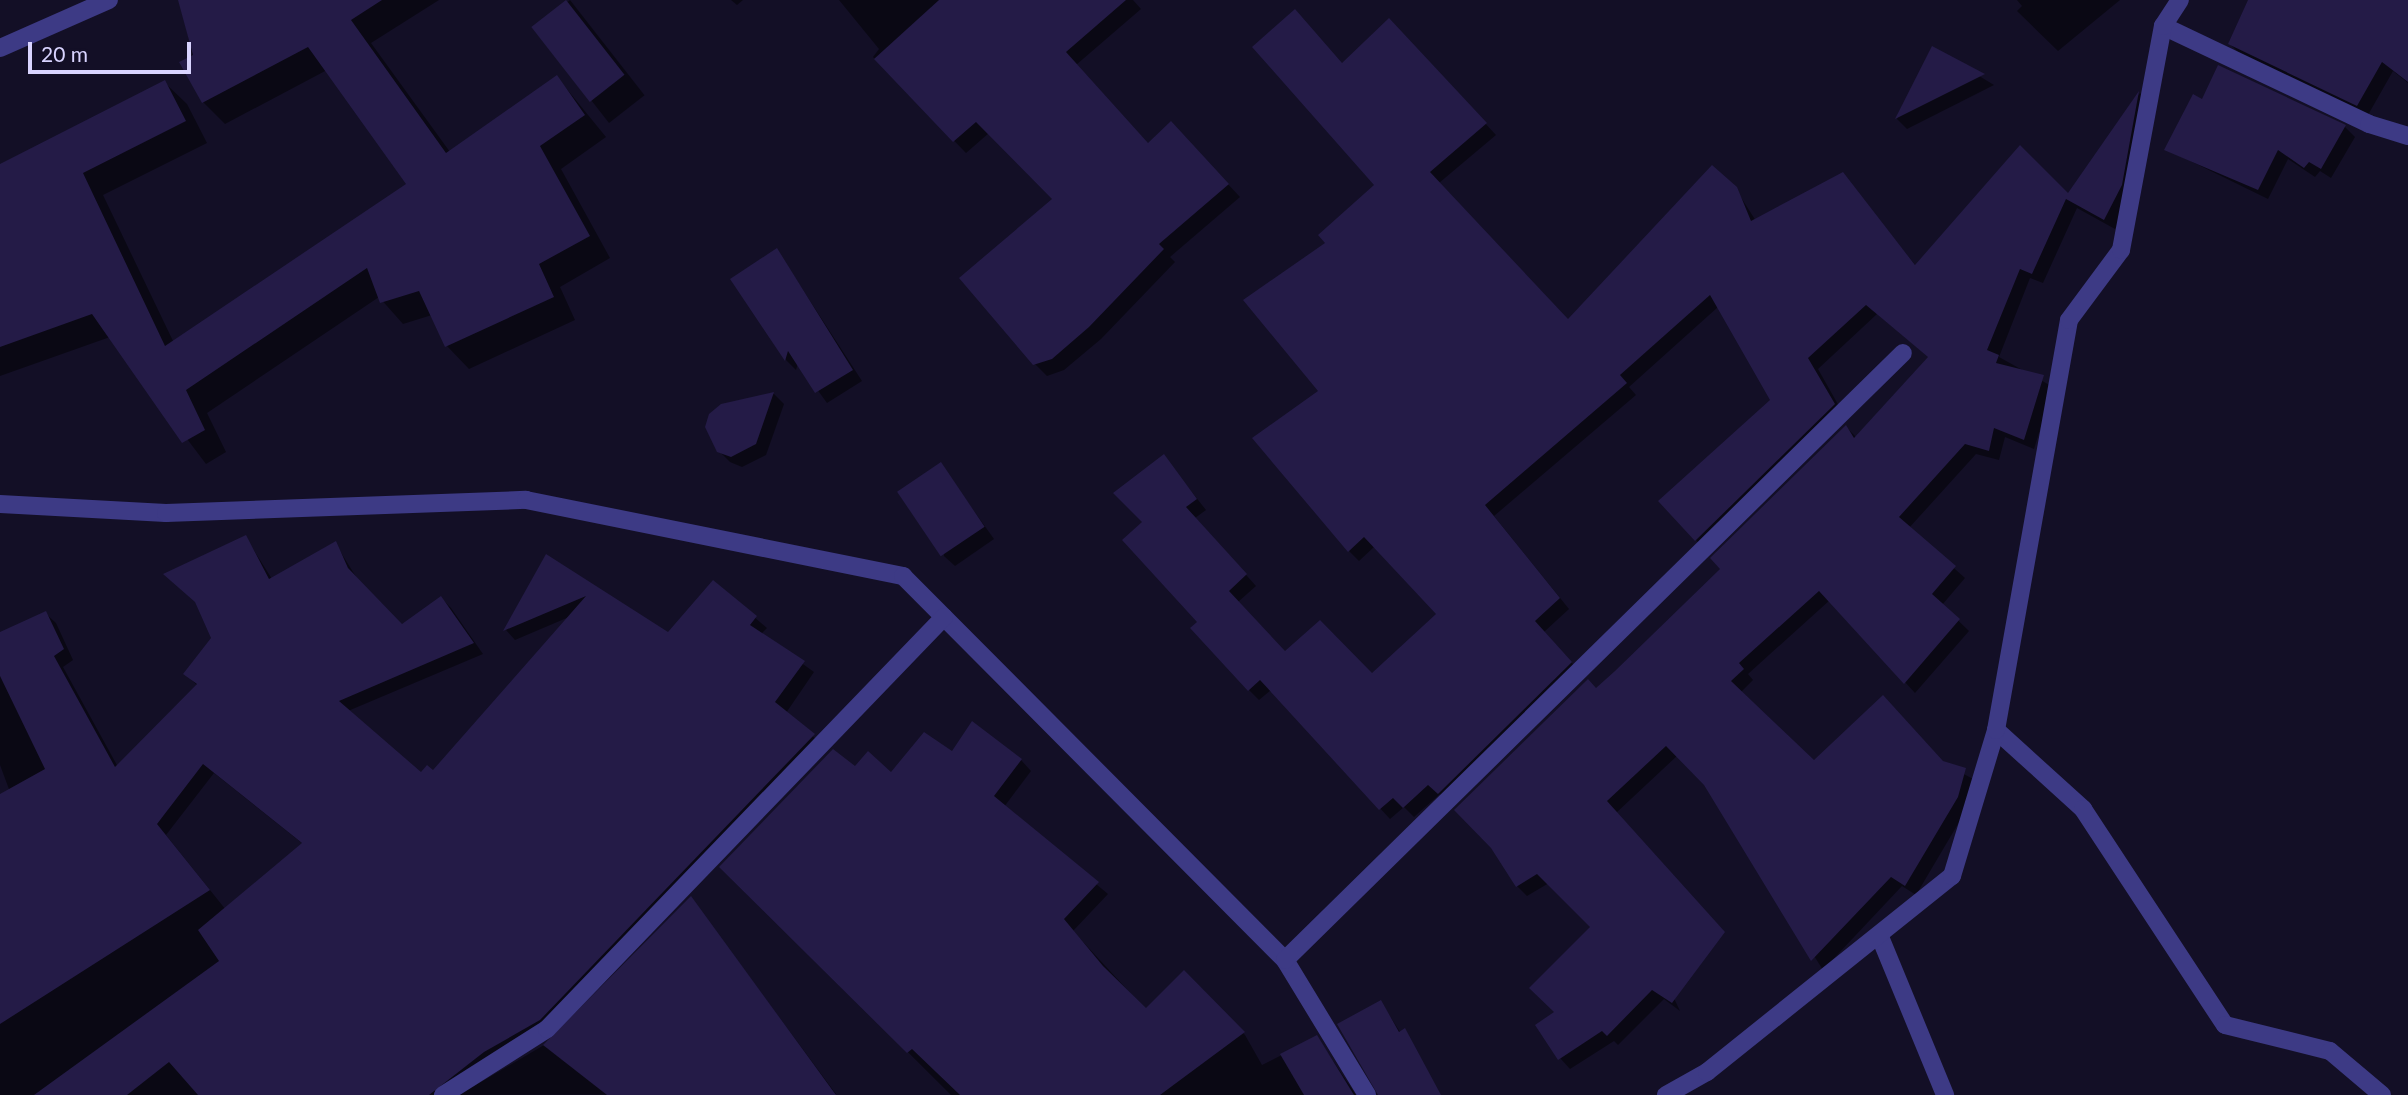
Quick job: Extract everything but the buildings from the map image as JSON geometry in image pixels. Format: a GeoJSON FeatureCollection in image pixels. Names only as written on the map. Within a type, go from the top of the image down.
{"type":"FeatureCollection","features":[{"type":"Feature","properties":{"kind":"street"},"geometry":{"type":"LineString","coordinates":[[0,48],[109,0]]}},
{"type":"Feature","properties":{"kind":"street"},"geometry":{"type":"LineString","coordinates":[[1666,1095],[1707,1072],[1952,876],[1996,730],[2069,320],[2121,250],[2163,26],[2180,0]]}},
{"type":"Feature","properties":{"kind":"street"},"geometry":{"type":"LineString","coordinates":[[2163,26],[2369,124],[2408,136]]}},
{"type":"Feature","properties":{"kind":"street"},"geometry":{"type":"LineString","coordinates":[[1285,960],[1903,353]]}},
{"type":"Feature","properties":{"kind":"street"},"geometry":{"type":"LineString","coordinates":[[0,504],[166,513],[526,500],[903,576],[1285,960],[1367,1095]]}},
{"type":"Feature","properties":{"kind":"street"},"geometry":{"type":"LineString","coordinates":[[443,1095],[547,1029],[944,617]]}},
{"type":"Feature","properties":{"kind":"street"},"geometry":{"type":"LineString","coordinates":[[1996,730],[2083,809],[2225,1025],[2330,1051],[2382,1095]]}},
{"type":"Feature","properties":{"kind":"street"},"geometry":{"type":"LineString","coordinates":[[1880,936],[1945,1095]]}}]}
